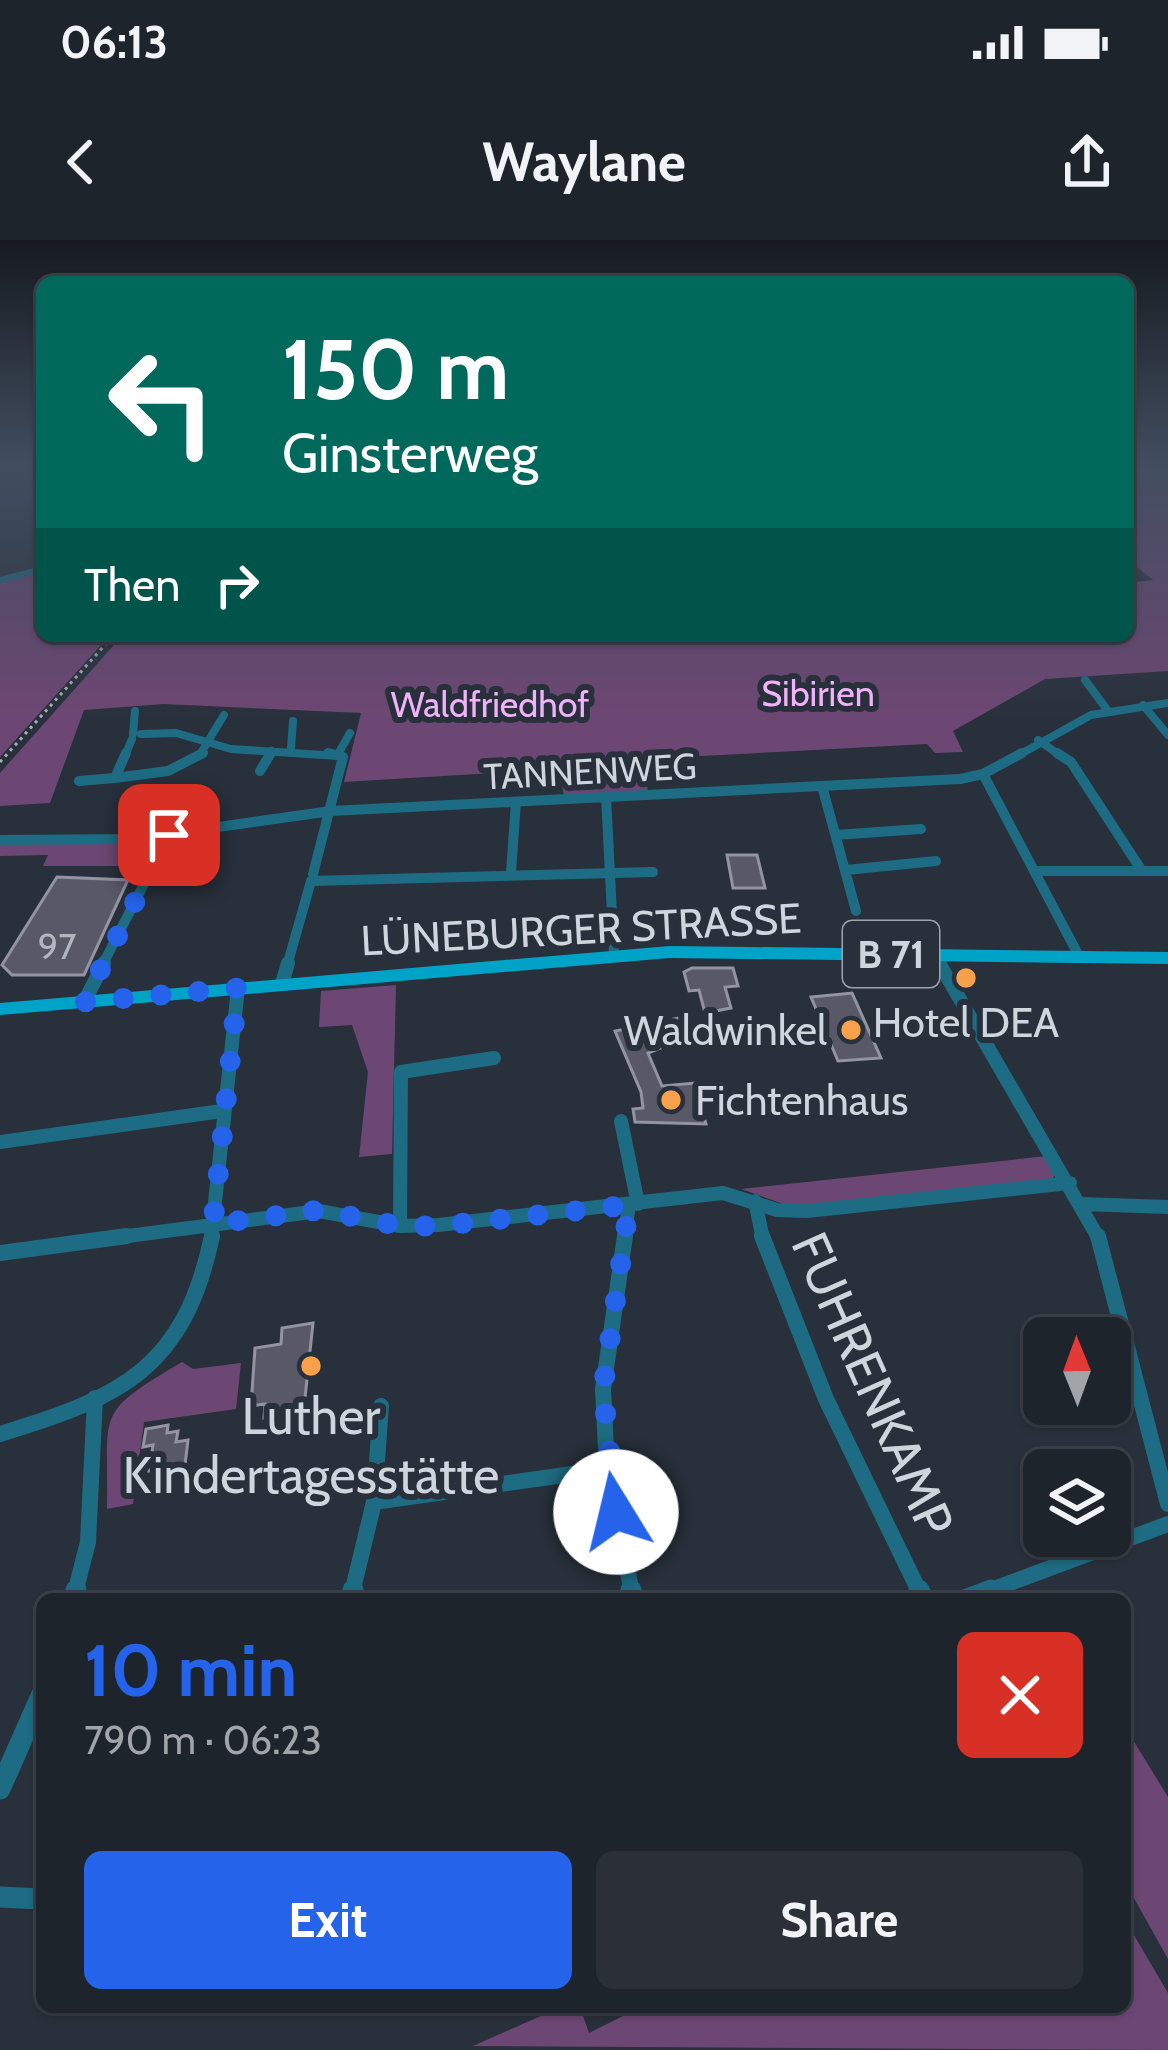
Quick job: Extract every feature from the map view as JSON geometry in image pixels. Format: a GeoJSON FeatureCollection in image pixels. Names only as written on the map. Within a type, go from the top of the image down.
{"type":"FeatureCollection","features":[{"type":"Feature","properties":{"kind":"main road","name":"LÜNEBURGER STRASSE"},"geometry":{"type":"LineString","coordinates":[[0,1009],[614,954],[1168,958]]}},
{"type":"Feature","properties":{"kind":"street"},"geometry":{"type":"LineString","coordinates":[[0,580],[36,570]]}},
{"type":"Feature","properties":{"kind":"street"},"geometry":{"type":"LineString","coordinates":[[1085,680],[1108,711]]}},
{"type":"Feature","properties":{"kind":"street","name":"TANNENWEG"},"geometry":{"type":"LineString","coordinates":[[0,839],[169,835],[331,812],[983,774],[1038,740],[1108,711],[1168,703]]}},
{"type":"Feature","properties":{"kind":"street"},"geometry":{"type":"LineString","coordinates":[[1143,705],[1168,735]]}},
{"type":"Feature","properties":{"kind":"street"},"geometry":{"type":"LineString","coordinates":[[135,711],[129,729],[135,735]]}},
{"type":"Feature","properties":{"kind":"street"},"geometry":{"type":"LineString","coordinates":[[79,781],[176,773],[212,746],[224,715]]}},
{"type":"Feature","properties":{"kind":"street"},"geometry":{"type":"LineString","coordinates":[[290,748],[293,721]]}},
{"type":"Feature","properties":{"kind":"street"},"geometry":{"type":"LineString","coordinates":[[135,735],[179,730],[212,746],[290,748],[338,754],[344,761],[282,984]]}},
{"type":"Feature","properties":{"kind":"street"},"geometry":{"type":"LineString","coordinates":[[338,754],[350,733]]}},
{"type":"Feature","properties":{"kind":"street"},"geometry":{"type":"LineString","coordinates":[[115,778],[135,735]]}},
{"type":"Feature","properties":{"kind":"street"},"geometry":{"type":"LineString","coordinates":[[1038,740],[1071,762],[1142,871]]}},
{"type":"Feature","properties":{"kind":"street"},"geometry":{"type":"LineString","coordinates":[[260,771],[272,751]]}},
{"type":"Feature","properties":{"kind":"street"},"geometry":{"type":"LineString","coordinates":[[983,774],[1080,958]]}},
{"type":"Feature","properties":{"kind":"street"},"geometry":{"type":"LineString","coordinates":[[822,786],[856,911]]}},
{"type":"Feature","properties":{"kind":"street"},"geometry":{"type":"LineString","coordinates":[[606,796],[614,954]]}},
{"type":"Feature","properties":{"kind":"street"},"geometry":{"type":"LineString","coordinates":[[511,872],[517,802]]}},
{"type":"Feature","properties":{"kind":"street"},"geometry":{"type":"LineString","coordinates":[[836,836],[921,829]]}},
{"type":"Feature","properties":{"kind":"street"},"geometry":{"type":"LineString","coordinates":[[84,1002],[169,835]]}},
{"type":"Feature","properties":{"kind":"street"},"geometry":{"type":"LineString","coordinates":[[846,870],[936,861]]}},
{"type":"Feature","properties":{"kind":"street"},"geometry":{"type":"LineString","coordinates":[[1034,871],[1168,872]]}},
{"type":"Feature","properties":{"kind":"street"},"geometry":{"type":"LineString","coordinates":[[312,877],[653,872]]}},
{"type":"Feature","properties":{"kind":"street"},"geometry":{"type":"LineString","coordinates":[[934,955],[1082,1204],[1108,1262],[1168,1504]]}},
{"type":"Feature","properties":{"kind":"street"},"geometry":{"type":"LineString","coordinates":[[0,1434],[130,1380],[182,1330],[193,1312],[208,1263],[238,988]]}},
{"type":"Feature","properties":{"kind":"street"},"geometry":{"type":"LineString","coordinates":[[400,1226],[401,1072],[406,1066],[494,1058]]}},
{"type":"Feature","properties":{"kind":"street"},"geometry":{"type":"LineString","coordinates":[[0,1142],[222,1111]]}},
{"type":"Feature","properties":{"kind":"street"},"geometry":{"type":"LineString","coordinates":[[621,1121],[634,1204],[603,1389],[607,1469],[632,1593]]}},
{"type":"Feature","properties":{"kind":"street"},"geometry":{"type":"LineString","coordinates":[[0,1253],[319,1210],[400,1226],[723,1193],[808,1211],[1070,1183]]}},
{"type":"Feature","properties":{"kind":"street","name":"FUHRENKAMP"},"geometry":{"type":"LineString","coordinates":[[755,1202],[755,1219],[826,1399],[920,1593]]}},
{"type":"Feature","properties":{"kind":"street"},"geometry":{"type":"LineString","coordinates":[[1082,1204],[1168,1207]]}},
{"type":"Feature","properties":{"kind":"street"},"geometry":{"type":"LineString","coordinates":[[75,1593],[88,1542],[95,1398]]}},
{"type":"Feature","properties":{"kind":"street"},"geometry":{"type":"LineString","coordinates":[[352,1593],[374,1502],[381,1406]]}},
{"type":"Feature","properties":{"kind":"street"},"geometry":{"type":"LineString","coordinates":[[374,1502],[607,1469]]}},
{"type":"Feature","properties":{"kind":"street"},"geometry":{"type":"LineString","coordinates":[[983,1593],[1168,1523]]}},
{"type":"Feature","properties":{"kind":"street"},"geometry":{"type":"LineString","coordinates":[[0,1789],[36,1708]]}},
{"type":"Feature","properties":{"kind":"street"},"geometry":{"type":"LineString","coordinates":[[0,1897],[36,1899]]}},
{"type":"Feature","properties":{"kind":"green space"},"geometry":{"type":"Polygon","coordinates":[[[1134,550],[1168,550],[1168,671],[1045,679],[953,731],[963,752],[935,753],[927,744],[644,759],[648,792],[564,796],[559,769],[344,782],[361,713],[163,704],[84,710],[50,803],[0,806],[0,773],[117,642],[1134,642],[1134,582],[1153,580],[1134,565],[1134,550]]]}},
{"type":"Feature","properties":{"kind":"green space"},"geometry":{"type":"Polygon","coordinates":[[[36,573],[36,642],[104,642],[0,757],[0,583],[36,573]]]}},
{"type":"Feature","properties":{"kind":"green space"},"geometry":{"type":"Polygon","coordinates":[[[0,843],[156,844],[144,866],[43,866],[48,855],[0,856],[0,843]]]}},
{"type":"Feature","properties":{"kind":"green space"},"geometry":{"type":"Polygon","coordinates":[[[396,985],[392,1154],[359,1157],[368,1072],[352,1025],[319,1027],[321,991],[396,985]]]}},
{"type":"Feature","properties":{"kind":"green space"},"geometry":{"type":"Polygon","coordinates":[[[1047,1156],[1056,1171],[1053,1179],[795,1208],[741,1189],[1047,1156]]]}},
{"type":"Feature","properties":{"kind":"green space"},"geometry":{"type":"Polygon","coordinates":[[[182,1362],[193,1369],[241,1363],[236,1409],[144,1422],[133,1504],[107,1509],[112,1418],[133,1393],[182,1362]]]}},
{"type":"Feature","properties":{"kind":"green space"},"geometry":{"type":"Polygon","coordinates":[[[1131,1737],[1168,1797],[1168,1959],[1131,1893],[1131,1737]]]}},
{"type":"Feature","properties":{"kind":"green space"},"geometry":{"type":"Polygon","coordinates":[[[1131,1930],[1168,1993],[1168,2050],[473,2046],[547,2013],[582,2013],[589,2033],[629,2013],[1131,2013],[1131,1930]]]}},
{"type":"Feature","properties":{"kind":"building"},"geometry":{"type":"Polygon","coordinates":[[[727,855],[757,855],[765,888],[733,888],[727,855]]]}},
{"type":"Feature","properties":{"kind":"building"},"geometry":{"type":"Polygon","coordinates":[[[57,877],[128,880],[84,975],[12,975],[2,965],[57,877]]]}},
{"type":"Feature","properties":{"kind":"building"},"geometry":{"type":"Polygon","coordinates":[[[733,968],[738,986],[725,987],[731,1008],[705,1013],[699,990],[689,991],[684,972],[733,968]]]}},
{"type":"Feature","properties":{"kind":"building","name":"Waldwinkel"},"geometry":{"type":"Polygon","coordinates":[[[852,993],[881,1058],[838,1061],[811,997],[852,993]]]}},
{"type":"Feature","properties":{"kind":"building"},"geometry":{"type":"Polygon","coordinates":[[[679,1018],[685,1038],[648,1053],[662,1086],[695,1083],[706,1124],[635,1122],[633,1109],[643,1108],[641,1092],[615,1031],[679,1018]]]}},
{"type":"Feature","properties":{"kind":"building"},"geometry":{"type":"Polygon","coordinates":[[[313,1323],[305,1398],[297,1400],[297,1413],[264,1418],[265,1404],[251,1406],[255,1348],[281,1344],[282,1328],[313,1323]]]}},
{"type":"Feature","properties":{"kind":"building"},"geometry":{"type":"Polygon","coordinates":[[[168,1425],[167,1433],[178,1431],[176,1442],[188,1440],[185,1465],[149,1471],[153,1445],[143,1447],[146,1429],[168,1425]]]}},
{"type":"Feature","properties":{"kind":"railway"},"geometry":{"type":"LineString","coordinates":[[0,762],[108,642]]}},
{"type":"Feature","properties":{"kind":"place","name":"Hotel DEA"},"geometry":{"type":"Point","coordinates":[966,978]}},
{"type":"Feature","properties":{"kind":"place","name":"Waldwinkel"},"geometry":{"type":"Point","coordinates":[851,1030]}},
{"type":"Feature","properties":{"kind":"place","name":"Fichtenhaus"},"geometry":{"type":"Point","coordinates":[671,1100]}},
{"type":"Feature","properties":{"kind":"place","name":"Luther Kindertagesstätte"},"geometry":{"type":"Point","coordinates":[311,1366]}},
{"type":"Feature","properties":{"kind":"route"},"geometry":{"type":"LineString","coordinates":[[169,835],[84,1002],[238,988],[213,1224],[319,1210],[400,1226],[438,1226],[629,1205],[603,1389],[607,1469],[616,1512]]}},
{"type":"Feature","properties":{"kind":"park label","name":"Sibirien"},"geometry":{"type":"Point","coordinates":[818,693]}},
{"type":"Feature","properties":{"kind":"park label","name":"Waldfriedhof"},"geometry":{"type":"Point","coordinates":[490,704]}}]}
